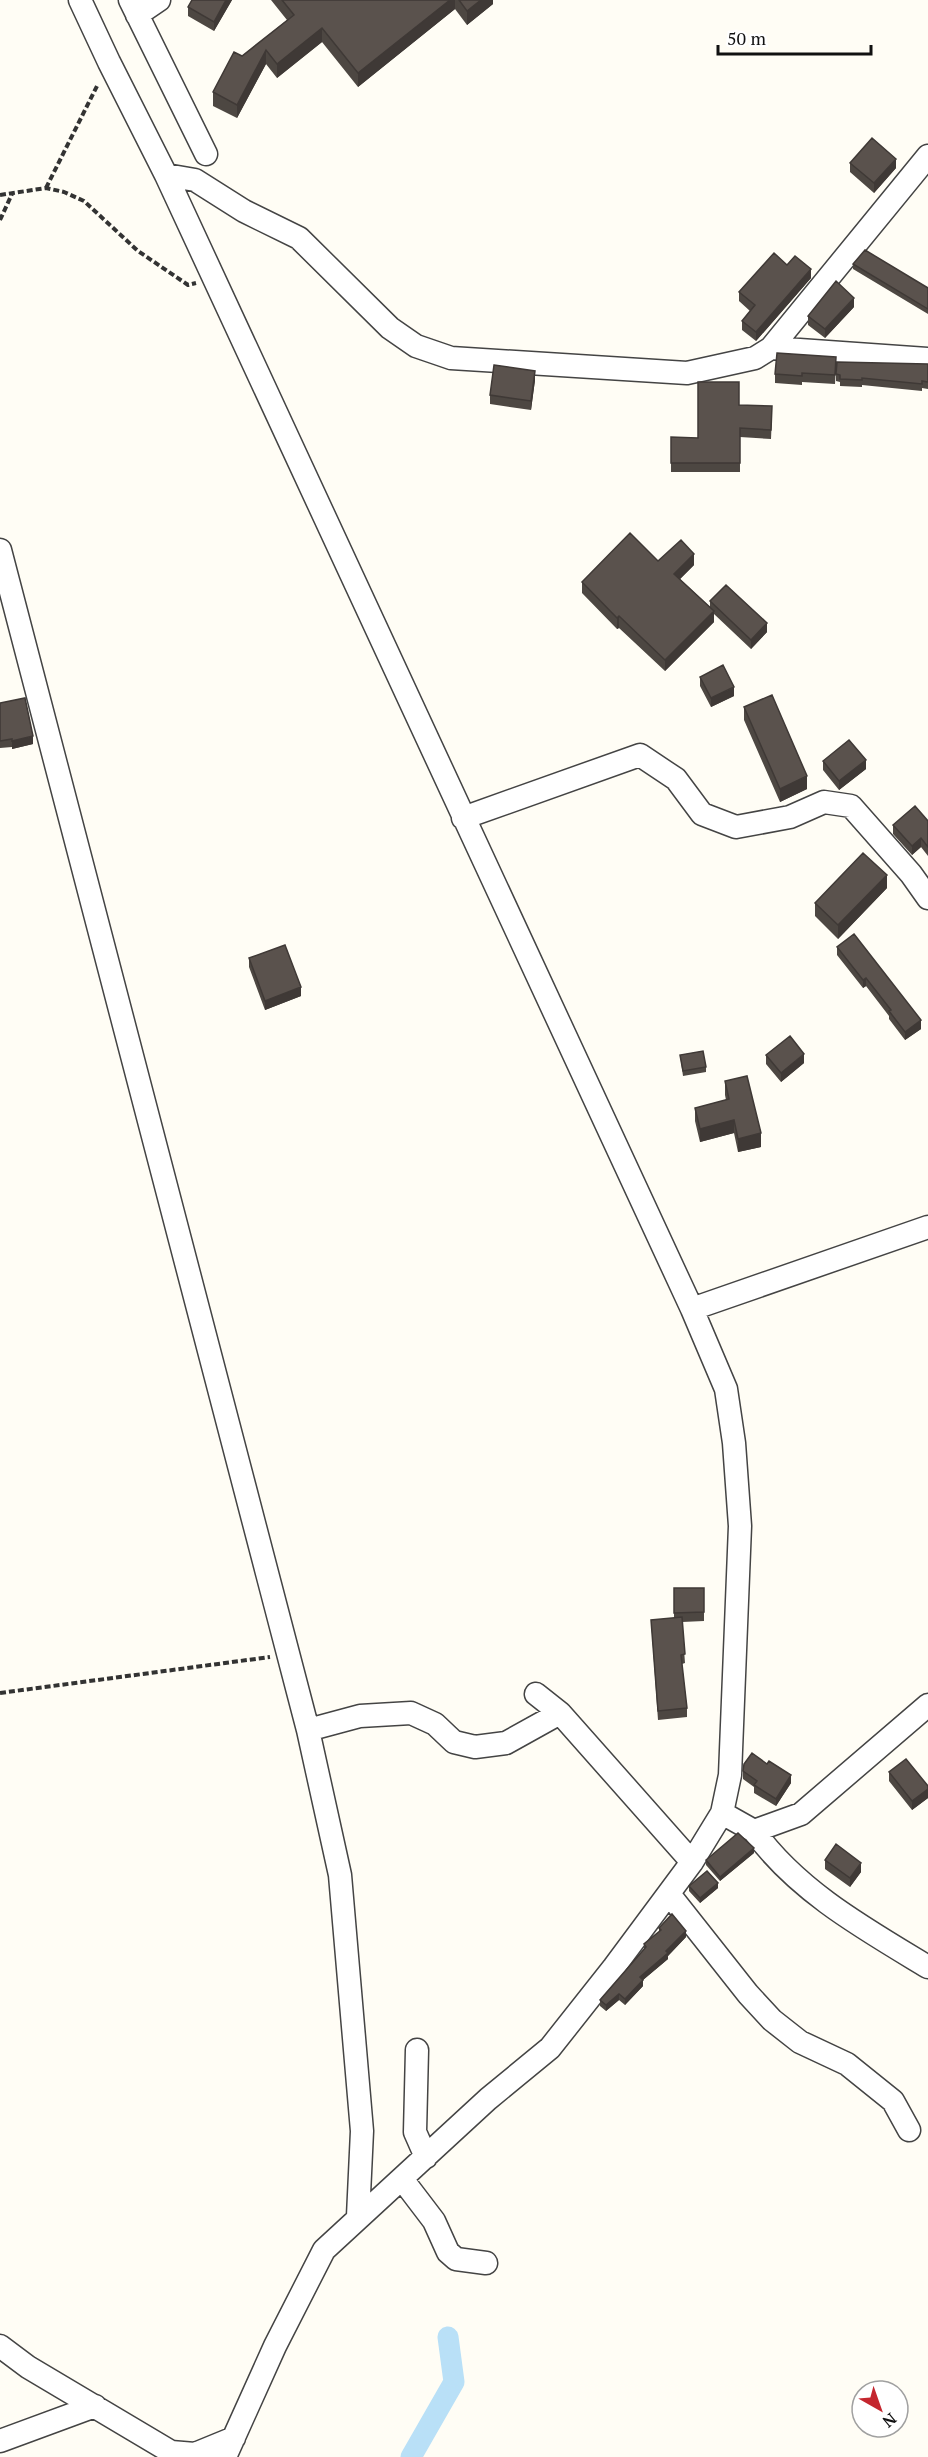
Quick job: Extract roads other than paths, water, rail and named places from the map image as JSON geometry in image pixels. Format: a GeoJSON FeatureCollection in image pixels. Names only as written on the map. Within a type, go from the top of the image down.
{"type":"FeatureCollection","features":[{"type":"Feature","properties":{"kind":"street"},"geometry":{"type":"LineString","coordinates":[[0,2346],[28,2367],[171,2452],[193,2456],[230,2448],[275,2346],[324,2250],[358,2216],[402,2179],[488,2099],[550,2048],[615,1967],[669,1894],[722,1813],[730,1775],[741,1526],[734,1443],[726,1389],[692,1309],[166,175],[80,0]]}},
{"type":"Feature","properties":{"kind":"street"},"geometry":{"type":"LineString","coordinates":[[159,0],[133,7],[206,154]]}},
{"type":"Feature","properties":{"kind":"street"},"geometry":{"type":"LineString","coordinates":[[166,175],[195,180],[243,211],[299,238],[390,328],[416,346],[451,358],[687,373],[755,358],[771,348],[928,156]]}},
{"type":"Feature","properties":{"kind":"street"},"geometry":{"type":"LineString","coordinates":[[771,348],[928,359]]}},
{"type":"Feature","properties":{"kind":"street"},"geometry":{"type":"LineString","coordinates":[[0,550],[289,1655],[340,1875],[362,2131],[358,2216]]}},
{"type":"Feature","properties":{"kind":"street"},"geometry":{"type":"LineString","coordinates":[[463,818],[640,754],[676,779],[702,814],[736,827],[790,817],[824,802],[851,806],[911,874],[928,897]]}},
{"type":"Feature","properties":{"kind":"street"},"geometry":{"type":"LineString","coordinates":[[692,1309],[928,1227]]}},
{"type":"Feature","properties":{"kind":"street"},"geometry":{"type":"LineString","coordinates":[[536,1694],[560,1713],[692,1862]]}},
{"type":"Feature","properties":{"kind":"street"},"geometry":{"type":"LineString","coordinates":[[758,1837],[801,1814],[928,1705]]}},
{"type":"Feature","properties":{"kind":"street"},"geometry":{"type":"LineString","coordinates":[[308,1730],[360,1716],[411,1713],[435,1724],[454,1742],[475,1747],[506,1743],[560,1713]]}},
{"type":"Feature","properties":{"kind":"street"},"geometry":{"type":"LineString","coordinates":[[722,1813],[758,1837],[778,1861],[820,1898],[928,1967]]}},
{"type":"Feature","properties":{"kind":"street"},"geometry":{"type":"LineString","coordinates":[[669,1894],[772,2020],[800,2042],[847,2064],[893,2101],[909,2130]]}},
{"type":"Feature","properties":{"kind":"street"},"geometry":{"type":"LineString","coordinates":[[417,2050],[415,2132],[426,2157]]}},
{"type":"Feature","properties":{"kind":"street"},"geometry":{"type":"LineString","coordinates":[[402,2179],[434,2221],[448,2252],[456,2259],[486,2263]]}},
{"type":"Feature","properties":{"kind":"street"},"geometry":{"type":"LineString","coordinates":[[0,2441],[95,2406]]}},
{"type":"Feature","properties":{"kind":"waterway"},"geometry":{"type":"LineString","coordinates":[[411,2457],[454,2382],[448,2337]]}}]}
